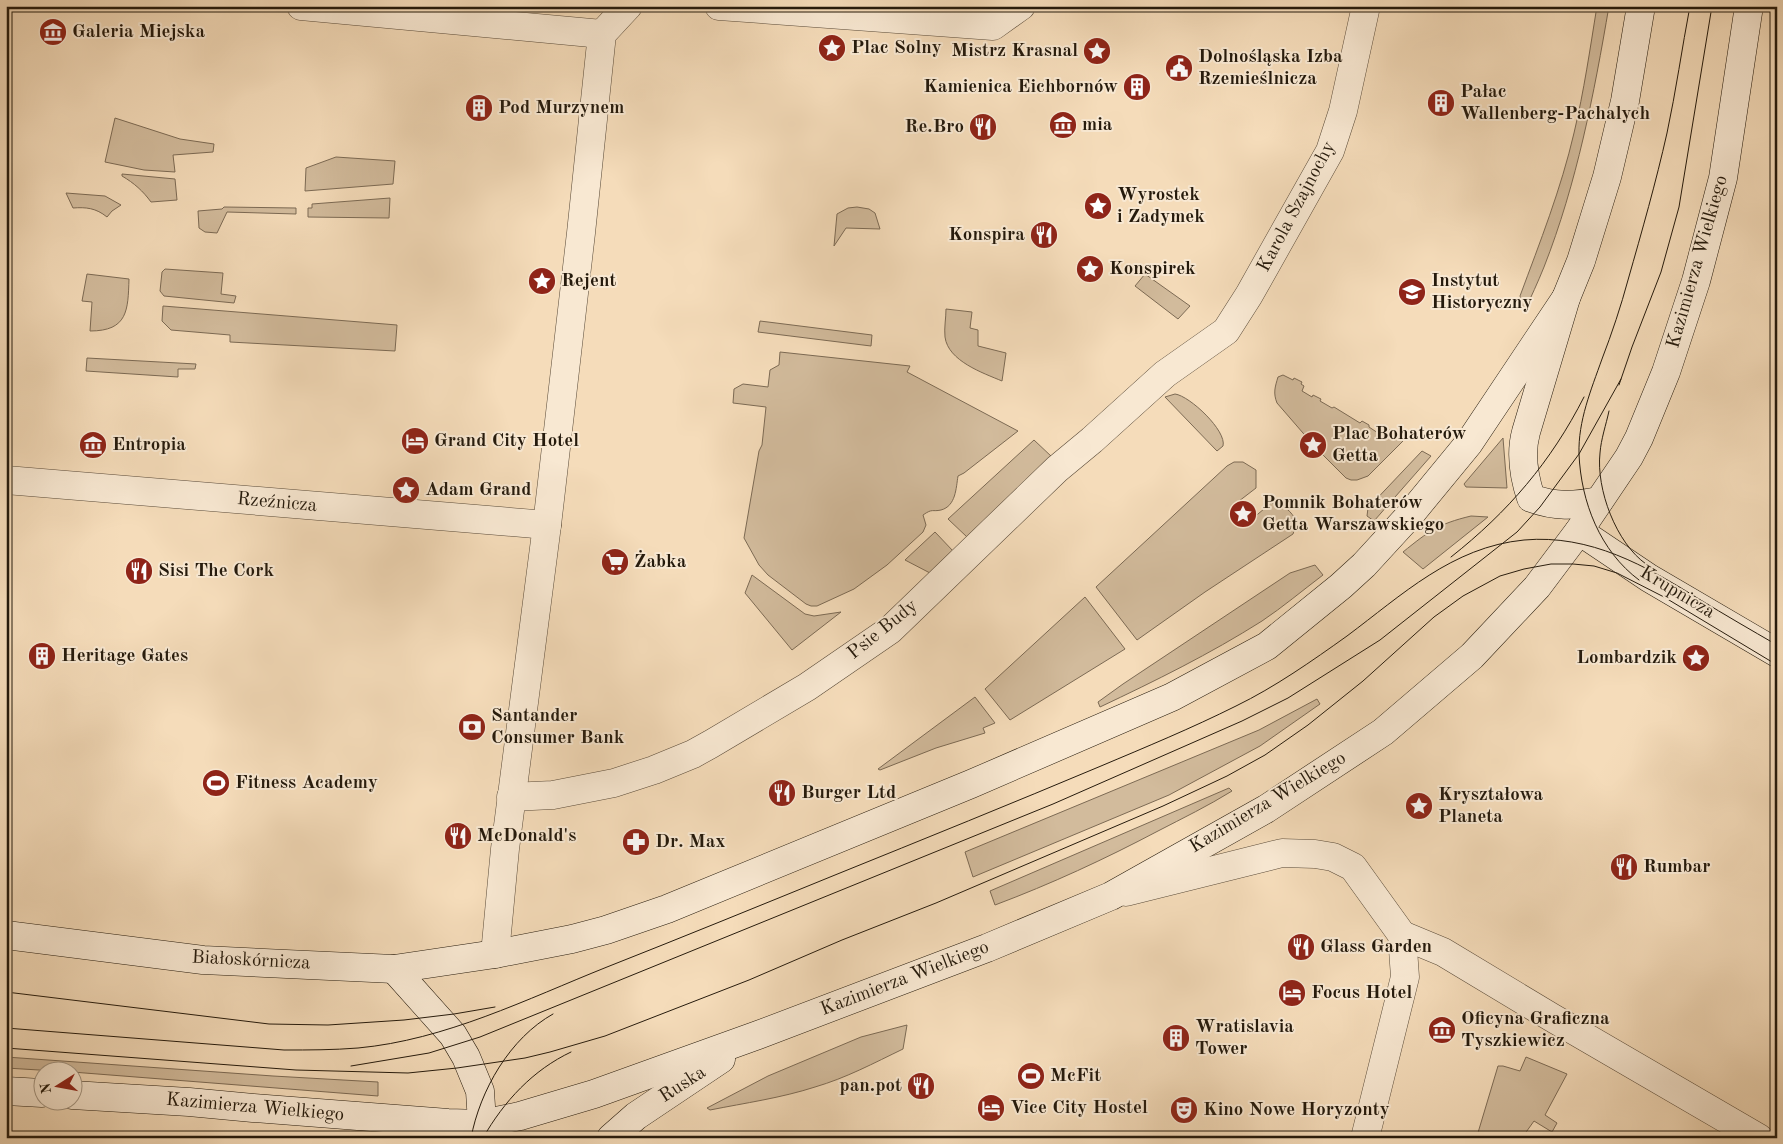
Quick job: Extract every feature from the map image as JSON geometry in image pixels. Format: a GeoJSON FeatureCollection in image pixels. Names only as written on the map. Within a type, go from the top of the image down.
{"type":"FeatureCollection","features":[{"type":"Feature","properties":{"kind":"street"},"geometry":{"type":"LineString","coordinates":[[301,6],[602,34]]}},
{"type":"Feature","properties":{"kind":"street"},"geometry":{"type":"LineString","coordinates":[[628,6],[602,34],[582,233],[548,525],[511,796],[495,954],[596,932],[668,909],[971,784],[1172,697],[1267,646],[1342,586],[1409,516],[1469,443],[1566,298]]}},
{"type":"Feature","properties":{"kind":"street"},"geometry":{"type":"LineString","coordinates":[[719,6],[993,26],[1021,6]]}},
{"type":"Feature","properties":{"kind":"street","name":"Karola Szajnochy"},"geometry":{"type":"LineString","coordinates":[[1194,355],[1226,331],[1330,151],[1343,111],[1366,6]]}},
{"type":"Feature","properties":{"kind":"street"},"geometry":{"type":"LineString","coordinates":[[1599,501],[1579,505],[1545,503],[1531,498],[1527,485],[1523,450],[1524,440],[1566,298],[1581,261],[1606,177],[1625,101],[1641,6]]}},
{"type":"Feature","properties":{"kind":"street","name":"Kazimierza Wielkiego"},"geometry":{"type":"LineString","coordinates":[[82,1096],[189,1102],[483,1131],[594,1094],[941,967],[1110,896],[1266,809],[1383,732],[1478,649],[1537,586],[1579,531],[1629,457],[1639,438],[1666,372],[1696,281],[1723,178],[1749,6]]}},
{"type":"Feature","properties":{"kind":"street","name":"Psie Budy"},"geometry":{"type":"LineString","coordinates":[[511,796],[553,795],[614,783],[654,770],[705,747],[807,687],[890,630],[1057,469],[1165,374],[1194,355]]}},
{"type":"Feature","properties":{"kind":"street","name":"Rzeźnicza"},"geometry":{"type":"LineString","coordinates":[[6,480],[548,525]]}},
{"type":"Feature","properties":{"kind":"street","name":"Krupnicza"},"geometry":{"type":"LineString","coordinates":[[1579,531],[1649,578],[1777,653]]}},
{"type":"Feature","properties":{"kind":"street"},"geometry":{"type":"LineString","coordinates":[[1110,896],[1282,853],[1315,854],[1333,857],[1353,867],[1402,935],[1442,952],[1759,1138]]}},
{"type":"Feature","properties":{"kind":"street","name":"Białoskórnicza"},"geometry":{"type":"LineString","coordinates":[[6,935],[203,960],[394,970],[495,954]]}},
{"type":"Feature","properties":{"kind":"street"},"geometry":{"type":"LineString","coordinates":[[1365,1138],[1405,977],[1402,935]]}},
{"type":"Feature","properties":{"kind":"street"},"geometry":{"type":"LineString","coordinates":[[394,970],[453,1035],[466,1057],[480,1091],[483,1131]]}},
{"type":"Feature","properties":{"kind":"street","name":"Ruska"},"geometry":{"type":"LineString","coordinates":[[611,1138],[636,1116],[758,1035]]}},
{"type":"Feature","properties":{"kind":"street"},"geometry":{"type":"LineString","coordinates":[[6,1090],[32,1092]]}},
{"type":"Feature","properties":{"kind":"shaded area"},"geometry":{"type":"Polygon","coordinates":[[[1597,6],[1609,6],[1583,138],[1556,235],[1542,273],[1524,312],[1520,296],[1550,215],[1569,154],[1587,70],[1597,6]]]}},
{"type":"Feature","properties":{"kind":"shaded area"},"geometry":{"type":"Polygon","coordinates":[[[115,118],[180,139],[214,144],[213,152],[173,155],[175,172],[144,170],[105,162],[115,118]]]}},
{"type":"Feature","properties":{"kind":"shaded area"},"geometry":{"type":"Polygon","coordinates":[[[336,157],[395,161],[393,184],[305,191],[306,168],[336,157]]]}},
{"type":"Feature","properties":{"kind":"shaded area"},"geometry":{"type":"Polygon","coordinates":[[[122,174],[175,179],[177,200],[151,202],[122,174]]]}},
{"type":"Feature","properties":{"kind":"shaded area"},"geometry":{"type":"Polygon","coordinates":[[[66,193],[105,196],[121,205],[107,217],[91,209],[73,208],[66,193]]]}},
{"type":"Feature","properties":{"kind":"shaded area"},"geometry":{"type":"Polygon","coordinates":[[[390,198],[389,218],[308,217],[308,208],[312,208],[312,204],[390,198]]]}},
{"type":"Feature","properties":{"kind":"shaded area"},"geometry":{"type":"Polygon","coordinates":[[[224,207],[296,208],[296,214],[227,212],[217,233],[205,232],[199,228],[198,211],[222,209],[224,207]]]}},
{"type":"Feature","properties":{"kind":"shaded area"},"geometry":{"type":"Polygon","coordinates":[[[848,208],[869,209],[875,213],[880,229],[846,228],[834,246],[837,214],[848,208]]]}},
{"type":"Feature","properties":{"kind":"shaded area"},"geometry":{"type":"Polygon","coordinates":[[[165,269],[223,273],[221,294],[236,296],[234,303],[164,296],[160,291],[162,272],[165,269]]]}},
{"type":"Feature","properties":{"kind":"shaded area"},"geometry":{"type":"Polygon","coordinates":[[[87,274],[129,279],[126,309],[119,323],[112,327],[90,331],[92,302],[82,301],[87,274]]]}},
{"type":"Feature","properties":{"kind":"shaded area"},"geometry":{"type":"Polygon","coordinates":[[[1145,274],[1190,306],[1178,319],[1135,286],[1145,274]]]}},
{"type":"Feature","properties":{"kind":"shaded area"},"geometry":{"type":"Polygon","coordinates":[[[163,306],[397,325],[395,351],[230,342],[230,335],[171,330],[162,321],[163,306]]]}},
{"type":"Feature","properties":{"kind":"shaded area"},"geometry":{"type":"Polygon","coordinates":[[[946,309],[972,312],[970,328],[978,330],[978,346],[1006,353],[1002,381],[968,365],[952,353],[945,337],[946,309]]]}},
{"type":"Feature","properties":{"kind":"shaded area"},"geometry":{"type":"Polygon","coordinates":[[[760,321],[872,335],[871,346],[758,332],[760,321]]]}},
{"type":"Feature","properties":{"kind":"shaded area"},"geometry":{"type":"Polygon","coordinates":[[[780,352],[910,366],[907,372],[1018,431],[958,476],[956,491],[950,505],[941,510],[931,511],[923,515],[926,525],[923,532],[887,565],[854,589],[817,606],[806,604],[768,575],[759,565],[744,538],[759,451],[762,445],[766,407],[733,403],[734,389],[743,384],[768,387],[770,370],[779,365],[780,352]]]}},
{"type":"Feature","properties":{"kind":"shaded area"},"geometry":{"type":"Polygon","coordinates":[[[87,358],[196,364],[195,369],[178,369],[178,377],[86,371],[87,358]]]}},
{"type":"Feature","properties":{"kind":"shaded area"},"geometry":{"type":"Polygon","coordinates":[[[1283,375],[1302,382],[1301,384],[1304,386],[1302,391],[1312,397],[1313,395],[1321,399],[1320,401],[1360,423],[1362,421],[1378,433],[1381,428],[1386,431],[1388,429],[1404,440],[1368,476],[1357,480],[1346,478],[1316,448],[1277,403],[1275,387],[1278,377],[1283,375]]]}},
{"type":"Feature","properties":{"kind":"shaded area"},"geometry":{"type":"Polygon","coordinates":[[[1175,394],[1182,396],[1198,407],[1214,423],[1223,440],[1223,446],[1217,451],[1165,397],[1175,394]]]}},
{"type":"Feature","properties":{"kind":"shaded area"},"geometry":{"type":"Polygon","coordinates":[[[1503,438],[1507,488],[1466,487],[1464,484],[1503,438]]]}},
{"type":"Feature","properties":{"kind":"shaded area"},"geometry":{"type":"Polygon","coordinates":[[[1034,440],[1052,457],[967,537],[948,519],[1034,440]]]}},
{"type":"Feature","properties":{"kind":"shaded area"},"geometry":{"type":"Polygon","coordinates":[[[1422,451],[1431,456],[1374,521],[1367,516],[1368,508],[1422,451]]]}},
{"type":"Feature","properties":{"kind":"shaded area"},"geometry":{"type":"Polygon","coordinates":[[[1234,462],[1243,462],[1256,470],[1256,488],[1230,508],[1245,525],[1271,503],[1280,505],[1290,512],[1297,522],[1293,534],[1137,640],[1096,587],[1227,466],[1234,462]]]}},
{"type":"Feature","properties":{"kind":"shaded area"},"geometry":{"type":"Polygon","coordinates":[[[1471,516],[1488,517],[1423,569],[1403,552],[1434,529],[1471,516]]]}},
{"type":"Feature","properties":{"kind":"shaded area"},"geometry":{"type":"Polygon","coordinates":[[[935,532],[953,551],[930,573],[905,560],[935,532]]]}},
{"type":"Feature","properties":{"kind":"shaded area"},"geometry":{"type":"Polygon","coordinates":[[[1315,565],[1323,575],[1262,621],[1182,667],[1100,707],[1098,702],[1123,684],[1290,573],[1315,565]]]}},
{"type":"Feature","properties":{"kind":"shaded area"},"geometry":{"type":"Polygon","coordinates":[[[752,575],[805,614],[814,616],[841,612],[792,650],[745,593],[752,575]]]}},
{"type":"Feature","properties":{"kind":"shaded area"},"geometry":{"type":"Polygon","coordinates":[[[1085,597],[1125,649],[1010,720],[985,689],[1085,597]]]}},
{"type":"Feature","properties":{"kind":"shaded area"},"geometry":{"type":"Polygon","coordinates":[[[975,697],[995,723],[983,728],[985,733],[936,748],[880,770],[878,769],[975,697]]]}},
{"type":"Feature","properties":{"kind":"shaded area"},"geometry":{"type":"Polygon","coordinates":[[[1317,699],[1320,704],[1260,746],[1169,795],[973,877],[965,852],[1259,730],[1317,699]]]}},
{"type":"Feature","properties":{"kind":"shaded area"},"geometry":{"type":"Polygon","coordinates":[[[1229,788],[1232,791],[1214,802],[1118,851],[1057,880],[995,905],[990,891],[1229,788]]]}},
{"type":"Feature","properties":{"kind":"shaded area"},"geometry":{"type":"Polygon","coordinates":[[[907,1025],[903,1049],[849,1075],[802,1091],[710,1110],[707,1108],[768,1076],[861,1037],[907,1025]]]}},
{"type":"Feature","properties":{"kind":"shaded area"},"geometry":{"type":"Polygon","coordinates":[[[6,1057],[76,1062],[32,1062],[32,1070],[6,1068],[6,1057]]]}},
{"type":"Feature","properties":{"kind":"shaded area"},"geometry":{"type":"Polygon","coordinates":[[[1526,1057],[1567,1074],[1545,1115],[1557,1123],[1552,1132],[1534,1121],[1524,1135],[1477,1136],[1498,1066],[1520,1071],[1526,1057]]]}},
{"type":"Feature","properties":{"kind":"shaded area"},"geometry":{"type":"Polygon","coordinates":[[[82,1062],[378,1082],[378,1096],[82,1073],[82,1062]]]}},
{"type":"Feature","properties":{"kind":"tram line"},"geometry":{"type":"LineString","coordinates":[[1639,580],[1613,555],[1595,524],[1584,490],[1579,442],[1586,406],[1613,329],[1644,225],[1670,117],[1690,6]]}},
{"type":"Feature","properties":{"kind":"tram line"},"geometry":{"type":"LineString","coordinates":[[1619,385],[1661,272],[1679,207],[1712,6]]}},
{"type":"Feature","properties":{"kind":"tram line"},"geometry":{"type":"LineString","coordinates":[[351,1066],[429,1053],[480,1037],[1053,804],[1242,721],[1288,698],[1380,640],[1517,532],[1540,507],[1579,454],[1621,379]]}},
{"type":"Feature","properties":{"kind":"tram line"},"geometry":{"type":"LineString","coordinates":[[1451,557],[1491,522],[1526,484],[1557,443],[1584,397]]}},
{"type":"Feature","properties":{"kind":"tram line"},"geometry":{"type":"LineString","coordinates":[[1609,411],[1600,453],[1601,483],[1610,514],[1617,529],[1635,555],[1646,564]]}},
{"type":"Feature","properties":{"kind":"tram line"},"geometry":{"type":"LineString","coordinates":[[6,1028],[284,1050],[321,1050],[390,1044],[454,1027],[516,1005],[968,821],[1203,722],[1251,699],[1293,673],[1347,636],[1429,575],[1474,552],[1498,544],[1548,539],[1594,547],[1638,564],[1659,575],[1777,645]]}},
{"type":"Feature","properties":{"kind":"tram line"},"geometry":{"type":"LineString","coordinates":[[6,1048],[296,1070],[408,1073],[525,1058],[605,1036],[749,980],[842,940],[936,903],[1163,806],[1227,776],[1265,755],[1308,725],[1363,681],[1434,617],[1463,596],[1500,576],[1524,569],[1551,564],[1573,564],[1594,566],[1617,573],[1664,597],[1777,665]]}},
{"type":"Feature","properties":{"kind":"tram line"},"geometry":{"type":"LineString","coordinates":[[6,992],[269,1024],[328,1025],[404,1020],[495,1007]]}},
{"type":"Feature","properties":{"kind":"tram line"},"geometry":{"type":"LineString","coordinates":[[471,1138],[482,1102],[499,1067],[523,1037],[553,1014]]}},
{"type":"Feature","properties":{"kind":"tram line"},"geometry":{"type":"LineString","coordinates":[[483,1138],[500,1111],[532,1077],[557,1059],[571,1052]]}},
{"type":"Feature","properties":{"kind":"place","name":"Galeria Miejska"},"geometry":{"type":"Point","coordinates":[53,32]}},
{"type":"Feature","properties":{"kind":"place","name":"Plac Solny"},"geometry":{"type":"Point","coordinates":[832,48]}},
{"type":"Feature","properties":{"kind":"place","name":"Mistrz Krasnal"},"geometry":{"type":"Point","coordinates":[1097,51]}},
{"type":"Feature","properties":{"kind":"place","name":"Dolnośląska Izba Rzemieślnicza"},"geometry":{"type":"Point","coordinates":[1179,68]}},
{"type":"Feature","properties":{"kind":"place","name":"Kamienica Eichbornów"},"geometry":{"type":"Point","coordinates":[1137,87]}},
{"type":"Feature","properties":{"kind":"place","name":"Pałac Wallenberg-Pachalych"},"geometry":{"type":"Point","coordinates":[1441,103]}},
{"type":"Feature","properties":{"kind":"place","name":"Pod Murzynem"},"geometry":{"type":"Point","coordinates":[479,108]}},
{"type":"Feature","properties":{"kind":"place","name":"mia"},"geometry":{"type":"Point","coordinates":[1063,125]}},
{"type":"Feature","properties":{"kind":"place","name":"Re.Bro"},"geometry":{"type":"Point","coordinates":[983,127]}},
{"type":"Feature","properties":{"kind":"place","name":"Wyrostek i Zadymek"},"geometry":{"type":"Point","coordinates":[1098,206]}},
{"type":"Feature","properties":{"kind":"place","name":"Konspira"},"geometry":{"type":"Point","coordinates":[1044,235]}},
{"type":"Feature","properties":{"kind":"place","name":"Konspirek"},"geometry":{"type":"Point","coordinates":[1090,269]}},
{"type":"Feature","properties":{"kind":"place","name":"Rejent"},"geometry":{"type":"Point","coordinates":[542,281]}},
{"type":"Feature","properties":{"kind":"place","name":"Instytut Historyczny"},"geometry":{"type":"Point","coordinates":[1412,292]}},
{"type":"Feature","properties":{"kind":"place","name":"Grand City Hotel"},"geometry":{"type":"Point","coordinates":[415,441]}},
{"type":"Feature","properties":{"kind":"place","name":"Entropia"},"geometry":{"type":"Point","coordinates":[93,445]}},
{"type":"Feature","properties":{"kind":"place","name":"Plac Bohaterów Getta"},"geometry":{"type":"Point","coordinates":[1313,445]}},
{"type":"Feature","properties":{"kind":"place","name":"Adam Grand"},"geometry":{"type":"Point","coordinates":[406,490]}},
{"type":"Feature","properties":{"kind":"place","name":"Pomnik Bohaterów Getta Warszawskiego"},"geometry":{"type":"Point","coordinates":[1243,514]}},
{"type":"Feature","properties":{"kind":"place","name":"Żabka"},"geometry":{"type":"Point","coordinates":[615,562]}},
{"type":"Feature","properties":{"kind":"place","name":"Sisi The Cork"},"geometry":{"type":"Point","coordinates":[139,571]}},
{"type":"Feature","properties":{"kind":"place","name":"Heritage Gates"},"geometry":{"type":"Point","coordinates":[42,656]}},
{"type":"Feature","properties":{"kind":"place","name":"Lombardzik"},"geometry":{"type":"Point","coordinates":[1696,658]}},
{"type":"Feature","properties":{"kind":"place","name":"Santander Consumer Bank"},"geometry":{"type":"Point","coordinates":[472,727]}},
{"type":"Feature","properties":{"kind":"place","name":"Fitness Academy"},"geometry":{"type":"Point","coordinates":[216,783]}},
{"type":"Feature","properties":{"kind":"place","name":"Burger Ltd"},"geometry":{"type":"Point","coordinates":[782,793]}},
{"type":"Feature","properties":{"kind":"place","name":"Kryształowa Planeta"},"geometry":{"type":"Point","coordinates":[1419,806]}},
{"type":"Feature","properties":{"kind":"place","name":"McDonald's"},"geometry":{"type":"Point","coordinates":[458,836]}},
{"type":"Feature","properties":{"kind":"place","name":"Dr. Max"},"geometry":{"type":"Point","coordinates":[636,842]}},
{"type":"Feature","properties":{"kind":"place","name":"Rumbar"},"geometry":{"type":"Point","coordinates":[1624,867]}},
{"type":"Feature","properties":{"kind":"place","name":"Glass Garden"},"geometry":{"type":"Point","coordinates":[1301,947]}},
{"type":"Feature","properties":{"kind":"place","name":"Focus Hotel"},"geometry":{"type":"Point","coordinates":[1292,993]}},
{"type":"Feature","properties":{"kind":"place","name":"Oficyna Graficzna Tyszkiewicz"},"geometry":{"type":"Point","coordinates":[1442,1030]}},
{"type":"Feature","properties":{"kind":"place","name":"Wratislavia Tower"},"geometry":{"type":"Point","coordinates":[1176,1038]}},
{"type":"Feature","properties":{"kind":"place","name":"McFit"},"geometry":{"type":"Point","coordinates":[1031,1076]}},
{"type":"Feature","properties":{"kind":"place","name":"pan.pot"},"geometry":{"type":"Point","coordinates":[921,1086]}},
{"type":"Feature","properties":{"kind":"place","name":"Vice City Hostel"},"geometry":{"type":"Point","coordinates":[991,1108]}},
{"type":"Feature","properties":{"kind":"place","name":"Kino Nowe Horyzonty"},"geometry":{"type":"Point","coordinates":[1184,1110]}}]}
